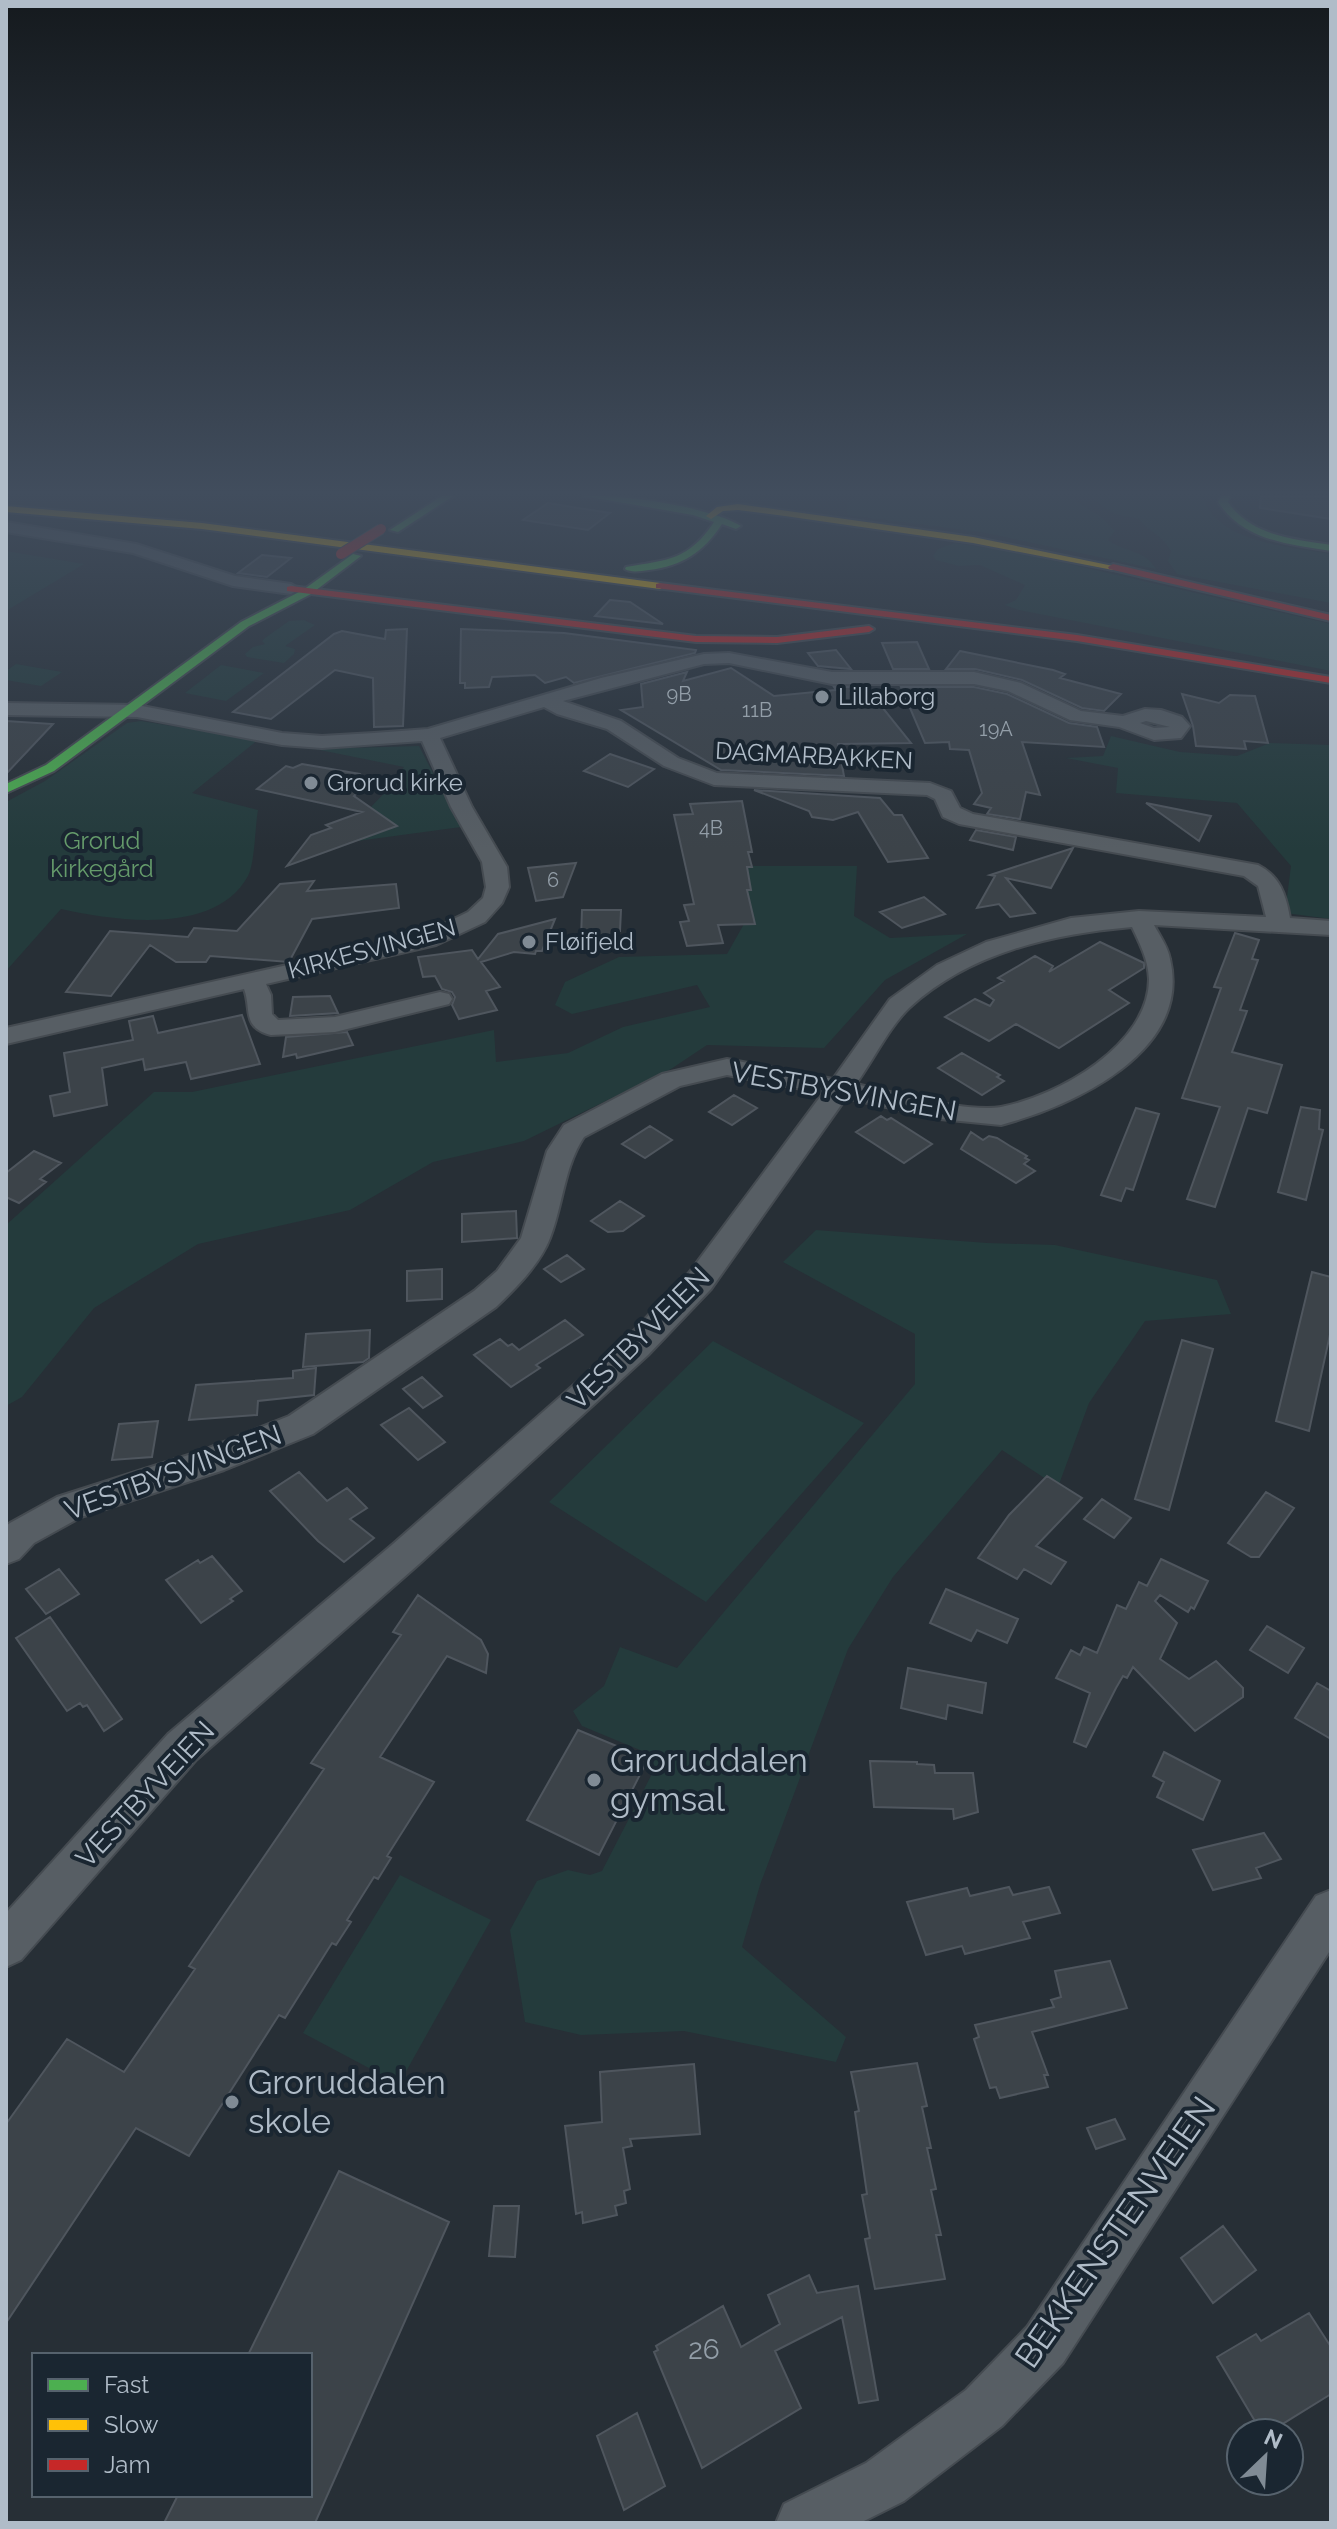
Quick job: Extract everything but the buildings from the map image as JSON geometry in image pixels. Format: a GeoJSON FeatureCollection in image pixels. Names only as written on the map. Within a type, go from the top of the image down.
{"type":"FeatureCollection","features":[{"type":"Feature","properties":{"kind":"main road"},"geometry":{"type":"LineString","coordinates":[[6,789],[50,768],[124,711],[261,614]]}},
{"type":"Feature","properties":{"kind":"main road"},"geometry":{"type":"LineString","coordinates":[[483,614],[643,635],[714,640],[777,640],[915,624],[945,624]]}},
{"type":"Feature","properties":{"kind":"main road"},"geometry":{"type":"LineString","coordinates":[[867,614],[1077,638]]}},
{"type":"Feature","properties":{"kind":"main road"},"geometry":{"type":"LineString","coordinates":[[934,614],[1331,680]]}},
{"type":"Feature","properties":{"kind":"street"},"geometry":{"type":"LineString","coordinates":[[6,709],[124,711],[162,715],[282,739],[322,742],[429,735],[676,665],[729,658],[832,678],[974,678],[1014,687],[1077,716],[1124,722]]}},
{"type":"Feature","properties":{"kind":"street","name":"DAGMARBAKKEN"},"geometry":{"type":"LineString","coordinates":[[548,701],[564,710],[614,725],[678,766],[706,777],[842,787],[930,789],[944,795],[951,812],[967,819],[1250,870],[1267,878],[1279,924]]}},
{"type":"Feature","properties":{"kind":"street","name":"KIRKESVINGEN"},"geometry":{"type":"LineString","coordinates":[[6,1036],[428,940],[472,921],[493,898],[497,871],[442,769],[429,735]]}},
{"type":"Feature","properties":{"kind":"street","name":"VESTBYVEIEN"},"geometry":{"type":"LineString","coordinates":[[6,1945],[182,1747],[406,1554],[637,1347],[700,1281],[749,1217],[899,1004],[946,970],[994,947],[1071,925],[1139,918],[1202,917],[1331,928]]}},
{"type":"Feature","properties":{"kind":"street","name":"VESTBYSVINGEN"},"geometry":{"type":"LineString","coordinates":[[6,1549],[22,1533],[69,1507],[212,1461],[301,1425],[485,1299],[508,1278],[535,1240],[561,1151],[574,1131],[671,1080],[727,1067],[769,1073],[940,1111],[1001,1116],[1053,1098],[1100,1074],[1139,1039],[1155,1010],[1161,981],[1158,956],[1139,918]]}},
{"type":"Feature","properties":{"kind":"street","name":"KIRKESVINGEN"},"geometry":{"type":"LineString","coordinates":[[252,980],[259,995],[259,1016],[271,1027],[346,1023],[440,999]]}},
{"type":"Feature","properties":{"kind":"street","name":"BEKKENSTENVEIEN"},"geometry":{"type":"LineString","coordinates":[[803,2523],[885,2482],[984,2408],[1045,2345],[1331,1911]]}},
{"type":"Feature","properties":{"kind":"green space"},"geometry":{"type":"Polygon","coordinates":[[[1040,614],[1287,614],[1331,624],[1331,671],[1040,614]]]}},
{"type":"Feature","properties":{"kind":"green space"},"geometry":{"type":"Polygon","coordinates":[[[304,620],[315,625],[285,646],[295,649],[284,663],[247,657],[245,654],[253,647],[265,644],[262,641],[265,638],[289,621],[304,620]]]}},
{"type":"Feature","properties":{"kind":"green space"},"geometry":{"type":"Polygon","coordinates":[[[16,664],[62,672],[41,686],[6,680],[6,671],[16,664]]]}},
{"type":"Feature","properties":{"kind":"green space"},"geometry":{"type":"Polygon","coordinates":[[[221,665],[264,673],[226,701],[185,693],[221,665]]]}},
{"type":"Feature","properties":{"kind":"green space","name":"Grorud kirkegård"},"geometry":{"type":"Polygon","coordinates":[[[141,721],[258,740],[192,793],[258,810],[248,876],[233,895],[213,908],[189,916],[136,920],[61,909],[6,971],[6,802],[45,781],[127,723],[141,721]]]}},
{"type":"Feature","properties":{"kind":"green space"},"geometry":{"type":"Polygon","coordinates":[[[1111,736],[1180,752],[1237,756],[1270,743],[1331,745],[1331,919],[1285,913],[1291,866],[1237,803],[1116,793],[1118,768],[1066,758],[1103,756],[1111,736]]]}},
{"type":"Feature","properties":{"kind":"green space"},"geometry":{"type":"Polygon","coordinates":[[[419,746],[461,827],[350,842],[368,810],[393,784],[404,767],[315,749],[419,746]]]}},
{"type":"Feature","properties":{"kind":"green space"},"geometry":{"type":"Polygon","coordinates":[[[744,866],[857,866],[854,916],[890,938],[967,934],[885,980],[824,1048],[707,1045],[671,1069],[524,1141],[433,1162],[350,1210],[198,1244],[94,1308],[22,1397],[6,1406],[6,1225],[154,1092],[192,1092],[494,1030],[496,1062],[568,1053],[623,1027],[710,1007],[697,985],[572,1014],[555,1005],[565,982],[619,957],[727,954],[744,924],[744,866]]]}},
{"type":"Feature","properties":{"kind":"green space"},"geometry":{"type":"Polygon","coordinates":[[[816,1230],[1055,1245],[1217,1280],[1231,1314],[1145,1321],[1089,1403],[1058,1487],[1002,1450],[893,1577],[848,1649],[760,1885],[742,1947],[846,2037],[836,2062],[684,2031],[581,2035],[525,2022],[510,1930],[537,1881],[568,1870],[590,1875],[602,1871],[654,1770],[652,1755],[582,1726],[573,1711],[604,1686],[620,1647],[677,1668],[915,1384],[915,1334],[783,1262],[816,1230]]]}},
{"type":"Feature","properties":{"kind":"green space"},"geometry":{"type":"Polygon","coordinates":[[[713,1341],[864,1423],[706,1602],[549,1502],[713,1341]]]}},
{"type":"Feature","properties":{"kind":"green space"},"geometry":{"type":"Polygon","coordinates":[[[400,1875],[491,1920],[399,2084],[303,2033],[400,1875]]]}},
{"type":"Feature","properties":{"kind":"traffic: fast"},"geometry":{"type":"LineString","coordinates":[[6,789],[50,768],[245,624],[264,614]]}},
{"type":"Feature","properties":{"kind":"traffic: jam"},"geometry":{"type":"LineString","coordinates":[[494,614],[696,639],[777,640],[869,629]]}},
{"type":"Feature","properties":{"kind":"traffic: jam"},"geometry":{"type":"LineString","coordinates":[[885,614],[1077,638],[1331,680]]}},
{"type":"Feature","properties":{"kind":"traffic: jam"},"geometry":{"type":"LineString","coordinates":[[1314,614],[1331,618]]}},
{"type":"Feature","properties":{"kind":"place","name":"Lillaborg"},"geometry":{"type":"Point","coordinates":[822,697]}},
{"type":"Feature","properties":{"kind":"place","name":"Grorud kirke"},"geometry":{"type":"Point","coordinates":[311,783]}},
{"type":"Feature","properties":{"kind":"place","name":"Fløifjeld"},"geometry":{"type":"Point","coordinates":[529,942]}},
{"type":"Feature","properties":{"kind":"place","name":"Groruddalen gymsal"},"geometry":{"type":"Point","coordinates":[594,1780]}},
{"type":"Feature","properties":{"kind":"place","name":"Groruddalen skole"},"geometry":{"type":"Point","coordinates":[232,2102]}}]}
